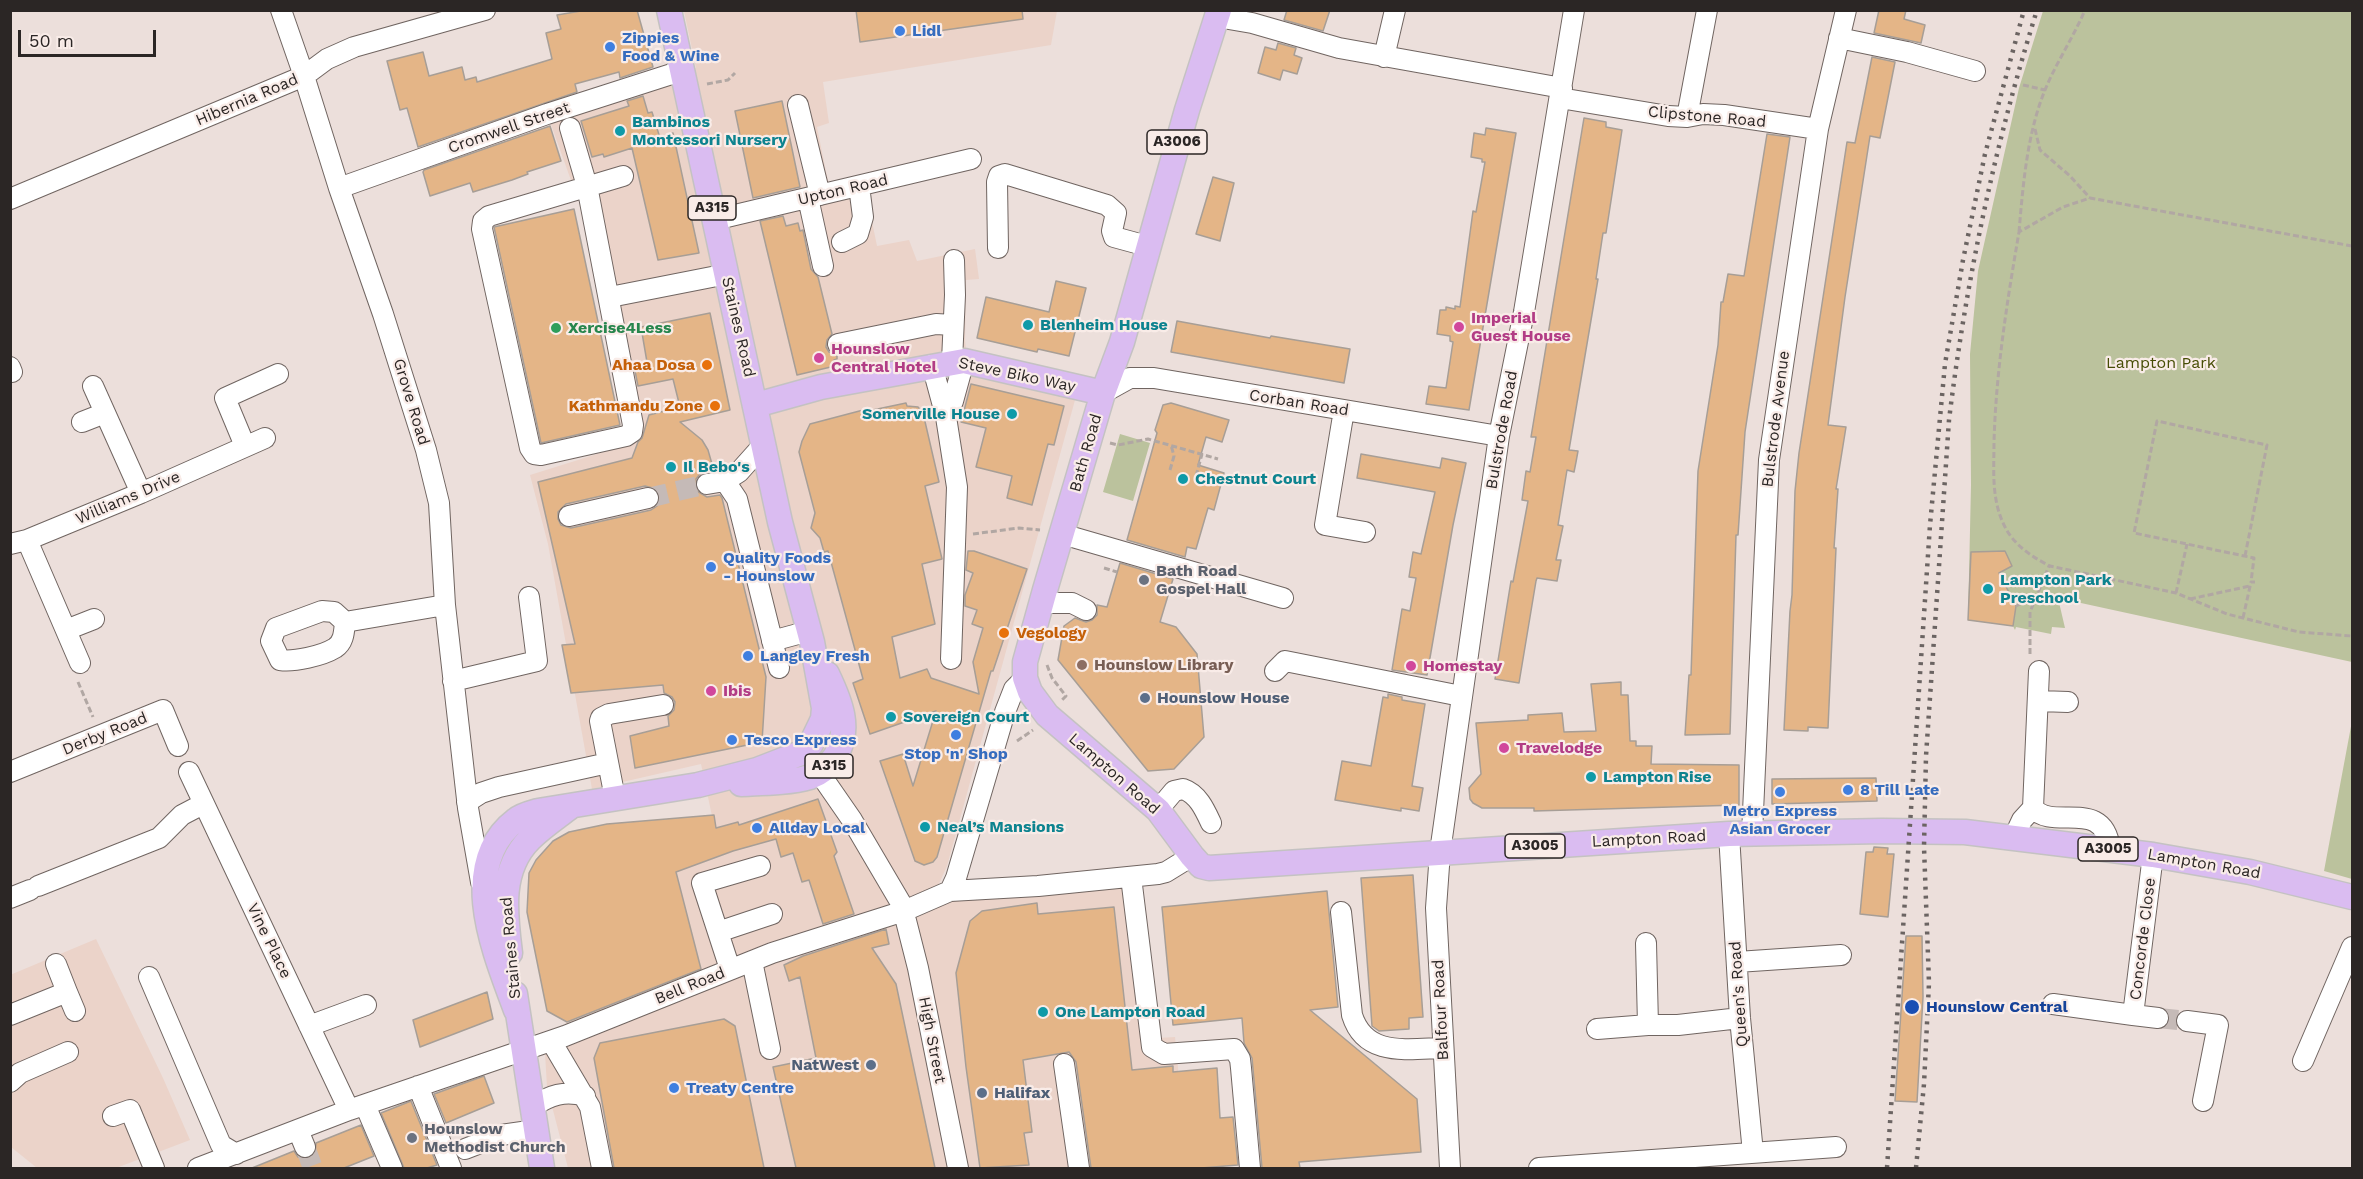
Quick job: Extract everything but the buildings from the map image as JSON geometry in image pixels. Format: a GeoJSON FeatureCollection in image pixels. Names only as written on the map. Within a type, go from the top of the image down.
{"type":"FeatureCollection","features":[{"type":"Feature","properties":{"kind":"main road","name":"Staines Road"},"geometry":{"type":"LineString","coordinates":[[516,1010],[499,963],[486,908],[485,867],[496,839],[518,818],[538,811],[698,785],[780,782],[810,777],[830,765],[842,744],[845,728],[836,692],[811,636],[780,522],[669,10]]}},
{"type":"Feature","properties":{"kind":"main road","name":"Bath Road"},"geometry":{"type":"LineString","coordinates":[[1025,678],[1025,662],[1043,597],[1051,532],[1091,437],[1103,393],[1122,342],[1147,246],[1218,14]]}},
{"type":"Feature","properties":{"kind":"main road","name":"Steve Biko Way"},"geometry":{"type":"LineString","coordinates":[[756,405],[821,387],[949,362],[1103,393]]}},
{"type":"Feature","properties":{"kind":"main road","name":"Lampton Road"},"geometry":{"type":"LineString","coordinates":[[1025,678],[1030,692],[1047,715],[1158,810],[1192,856],[1202,866],[1209,868],[1741,834],[1965,832],[2153,855],[2250,872],[2352,897]]}},
{"type":"Feature","properties":{"kind":"main road","name":"Staines Road"},"geometry":{"type":"LineString","coordinates":[[523,1050],[516,1010],[505,891],[514,862],[530,839],[572,806]]}},
{"type":"Feature","properties":{"kind":"main road","name":"A315"},"geometry":{"type":"LineString","coordinates":[[523,1050],[542,1168]]}},
{"type":"Feature","properties":{"kind":"street","name":"Grove Road"},"geometry":{"type":"LineString","coordinates":[[281,10],[387,325],[426,450],[439,503],[445,605],[467,805],[486,908]]}},
{"type":"Feature","properties":{"kind":"street","name":"Hibernia Road"},"geometry":{"type":"LineString","coordinates":[[10,199],[304,76],[327,59],[354,47],[485,10]]}},
{"type":"Feature","properties":{"kind":"street"},"geometry":{"type":"LineString","coordinates":[[1384,57],[1395,10]]}},
{"type":"Feature","properties":{"kind":"street","name":"Bulstrode Road"},"geometry":{"type":"LineString","coordinates":[[1440,852],[1499,436],[1524,312],[1574,10]]}},
{"type":"Feature","properties":{"kind":"street"},"geometry":{"type":"LineString","coordinates":[[1687,117],[1707,10]]}},
{"type":"Feature","properties":{"kind":"street","name":"Bulstrode Avenue"},"geometry":{"type":"LineString","coordinates":[[1741,834],[1769,460],[1818,129],[1846,10]]}},
{"type":"Feature","properties":{"kind":"street","name":"Clipstone Road"},"geometry":{"type":"LineString","coordinates":[[1218,14],[1330,48],[1384,57],[1668,116],[1725,115],[1818,129]]}},
{"type":"Feature","properties":{"kind":"street"},"geometry":{"type":"LineString","coordinates":[[1839,38],[1930,57],[1975,71]]}},
{"type":"Feature","properties":{"kind":"street","name":"Cromwell Street"},"geometry":{"type":"LineString","coordinates":[[339,188],[547,114],[683,80]]}},
{"type":"Feature","properties":{"kind":"street"},"geometry":{"type":"LineString","coordinates":[[798,105],[823,266]]}},
{"type":"Feature","properties":{"kind":"street"},"geometry":{"type":"LineString","coordinates":[[570,128],[588,186],[633,425],[632,432],[626,436],[541,455],[534,454],[530,448],[482,229],[483,221],[489,216],[588,186],[623,176]]}},
{"type":"Feature","properties":{"kind":"street","name":"Upton Road"},"geometry":{"type":"LineString","coordinates":[[714,220],[971,159]]}},
{"type":"Feature","properties":{"kind":"street"},"geometry":{"type":"LineString","coordinates":[[998,248],[997,182],[999,176],[1005,174],[1107,205],[1116,213],[1112,231],[1114,237],[1147,246]]}},
{"type":"Feature","properties":{"kind":"street"},"geometry":{"type":"LineString","coordinates":[[842,242],[854,237],[861,229],[863,217],[859,186]]}},
{"type":"Feature","properties":{"kind":"street"},"geometry":{"type":"LineString","coordinates":[[951,659],[957,487],[946,417],[953,325],[954,260]]}},
{"type":"Feature","properties":{"kind":"street"},"geometry":{"type":"LineString","coordinates":[[610,297],[727,274]]}},
{"type":"Feature","properties":{"kind":"street"},"geometry":{"type":"LineString","coordinates":[[838,344],[936,324],[953,325]]}},
{"type":"Feature","properties":{"kind":"street"},"geometry":{"type":"LineString","coordinates":[[946,417],[954,401],[949,362]]}},
{"type":"Feature","properties":{"kind":"street"},"geometry":{"type":"LineString","coordinates":[[245,446],[225,398],[278,374]]}},
{"type":"Feature","properties":{"kind":"street","name":"Corban Road"},"geometry":{"type":"LineString","coordinates":[[1103,393],[1130,378],[1154,378],[1499,436]]}},
{"type":"Feature","properties":{"kind":"street"},"geometry":{"type":"LineString","coordinates":[[93,386],[141,493]]}},
{"type":"Feature","properties":{"kind":"street"},"geometry":{"type":"LineString","coordinates":[[1344,410],[1325,525],[1365,532]]}},
{"type":"Feature","properties":{"kind":"street"},"geometry":{"type":"LineString","coordinates":[[82,422],[105,413]]}},
{"type":"Feature","properties":{"kind":"street","name":"Williams Drive"},"geometry":{"type":"LineString","coordinates":[[19,542],[141,493],[265,438]]}},
{"type":"Feature","properties":{"kind":"street"},"geometry":{"type":"LineString","coordinates":[[764,444],[739,472],[716,482],[737,499],[779,668]]}},
{"type":"Feature","properties":{"kind":"street"},"geometry":{"type":"LineString","coordinates":[[569,516],[648,498]]}},
{"type":"Feature","properties":{"kind":"street"},"geometry":{"type":"LineString","coordinates":[[1051,532],[1283,598]]}},
{"type":"Feature","properties":{"kind":"street"},"geometry":{"type":"LineString","coordinates":[[19,542],[66,630],[80,663]]}},
{"type":"Feature","properties":{"kind":"street"},"geometry":{"type":"LineString","coordinates":[[453,681],[537,661],[529,597]]}},
{"type":"Feature","properties":{"kind":"street"},"geometry":{"type":"LineString","coordinates":[[1043,597],[1072,603],[1086,610]]}},
{"type":"Feature","properties":{"kind":"street"},"geometry":{"type":"LineString","coordinates":[[345,622],[445,605]]}},
{"type":"Feature","properties":{"kind":"street"},"geometry":{"type":"LineString","coordinates":[[66,630],[94,619]]}},
{"type":"Feature","properties":{"kind":"street"},"geometry":{"type":"LineString","coordinates":[[772,641],[811,636]]}},
{"type":"Feature","properties":{"kind":"street"},"geometry":{"type":"LineString","coordinates":[[1275,671],[1285,661],[1461,696]]}},
{"type":"Feature","properties":{"kind":"street"},"geometry":{"type":"LineString","coordinates":[[2014,837],[2022,820],[2033,808],[2039,671]]}},
{"type":"Feature","properties":{"kind":"street","name":"Bath Road"},"geometry":{"type":"LineString","coordinates":[[950,891],[956,878],[1005,712],[1014,689],[1025,678]]}},
{"type":"Feature","properties":{"kind":"street"},"geometry":{"type":"LineString","coordinates":[[2039,701],[2068,702]]}},
{"type":"Feature","properties":{"kind":"street"},"geometry":{"type":"LineString","coordinates":[[615,798],[601,718],[609,714],[663,705]]}},
{"type":"Feature","properties":{"kind":"street","name":"Derby Road"},"geometry":{"type":"LineString","coordinates":[[10,772],[163,710],[178,746]]}},
{"type":"Feature","properties":{"kind":"street"},"geometry":{"type":"LineString","coordinates":[[496,839],[479,824],[467,805],[481,793],[608,763]]}},
{"type":"Feature","properties":{"kind":"street","name":"Vine Place"},"geometry":{"type":"LineString","coordinates":[[189,772],[309,1026],[392,1168]]}},
{"type":"Feature","properties":{"kind":"street","name":"High Street"},"geometry":{"type":"LineString","coordinates":[[825,781],[852,820],[904,911],[958,1168]]}},
{"type":"Feature","properties":{"kind":"street"},"geometry":{"type":"LineString","coordinates":[[1158,810],[1174,791],[1183,789],[1192,793],[1199,801],[1211,823]]}},
{"type":"Feature","properties":{"kind":"street"},"geometry":{"type":"LineString","coordinates":[[10,897],[159,838],[182,815],[203,804]]}},
{"type":"Feature","properties":{"kind":"street"},"geometry":{"type":"LineString","coordinates":[[2033,808],[2043,815],[2088,819],[2098,824],[2107,835],[2110,849]]}},
{"type":"Feature","properties":{"kind":"street","name":"Queen's Road"},"geometry":{"type":"LineString","coordinates":[[1741,834],[1737,962],[1753,1153]]}},
{"type":"Feature","properties":{"kind":"street","name":"Balfour Road"},"geometry":{"type":"LineString","coordinates":[[1440,852],[1436,908],[1450,1168]]}},
{"type":"Feature","properties":{"kind":"street","name":"Concorde Close"},"geometry":{"type":"LineString","coordinates":[[2053,1004],[2133,1015],[2153,855]]}},
{"type":"Feature","properties":{"kind":"street","name":"Bell Road"},"geometry":{"type":"LineString","coordinates":[[218,1157],[302,1138],[357,1107],[551,1041],[772,953],[904,911],[950,891],[1038,886],[1166,872],[1192,856]]}},
{"type":"Feature","properties":{"kind":"street"},"geometry":{"type":"LineString","coordinates":[[730,969],[702,883],[760,866]]}},
{"type":"Feature","properties":{"kind":"street"},"geometry":{"type":"LineString","coordinates":[[1131,877],[1152,1047],[1164,1054],[1223,1049],[1234,1049],[1238,1053],[1250,1168]]}},
{"type":"Feature","properties":{"kind":"street"},"geometry":{"type":"LineString","coordinates":[[1341,912],[1352,1015],[1356,1029],[1369,1041],[1385,1047],[1443,1048]]}},
{"type":"Feature","properties":{"kind":"street"},"geometry":{"type":"LineString","coordinates":[[717,932],[772,914]]}},
{"type":"Feature","properties":{"kind":"street"},"geometry":{"type":"LineString","coordinates":[[1646,943],[1648,1025]]}},
{"type":"Feature","properties":{"kind":"street"},"geometry":{"type":"LineString","coordinates":[[2303,1061],[2352,947]]}},
{"type":"Feature","properties":{"kind":"street"},"geometry":{"type":"LineString","coordinates":[[1737,962],[1841,955]]}},
{"type":"Feature","properties":{"kind":"street"},"geometry":{"type":"LineString","coordinates":[[752,961],[770,1049]]}},
{"type":"Feature","properties":{"kind":"street"},"geometry":{"type":"LineString","coordinates":[[56,964],[75,1011]]}},
{"type":"Feature","properties":{"kind":"street"},"geometry":{"type":"LineString","coordinates":[[149,977],[218,1157]]}},
{"type":"Feature","properties":{"kind":"street"},"geometry":{"type":"LineString","coordinates":[[10,1015],[67,992]]}},
{"type":"Feature","properties":{"kind":"street"},"geometry":{"type":"LineString","coordinates":[[309,1026],[366,1005]]}},
{"type":"Feature","properties":{"kind":"street"},"geometry":{"type":"LineString","coordinates":[[2133,1015],[2158,1018]]}},
{"type":"Feature","properties":{"kind":"street"},"geometry":{"type":"LineString","coordinates":[[1598,1029],[1678,1025],[1740,1018]]}},
{"type":"Feature","properties":{"kind":"street"},"geometry":{"type":"LineString","coordinates":[[2187,1021],[2218,1025],[2203,1101]]}},
{"type":"Feature","properties":{"kind":"street"},"geometry":{"type":"LineString","coordinates":[[551,1041],[590,1107],[602,1168]]}},
{"type":"Feature","properties":{"kind":"street"},"geometry":{"type":"LineString","coordinates":[[10,1082],[21,1073],[68,1052]]}},
{"type":"Feature","properties":{"kind":"street"},"geometry":{"type":"LineString","coordinates":[[1064,1064],[1079,1168]]}},
{"type":"Feature","properties":{"kind":"street"},"geometry":{"type":"LineString","coordinates":[[418,1086],[451,1168]]}},
{"type":"Feature","properties":{"kind":"street"},"geometry":{"type":"LineString","coordinates":[[465,1149],[534,1119],[545,1098],[573,1093],[585,1096]]}},
{"type":"Feature","properties":{"kind":"street"},"geometry":{"type":"LineString","coordinates":[[113,1116],[130,1110],[154,1168]]}},
{"type":"Feature","properties":{"kind":"street"},"geometry":{"type":"LineString","coordinates":[[1539,1168],[1692,1163],[1753,1153],[1836,1147]]}},
{"type":"Feature","properties":{"kind":"path"},"geometry":{"type":"LineString","coordinates":[[2085,10],[2045,90],[2034,127],[2025,173],[2019,232],[2002,331],[1995,404],[1993,491],[2005,527],[2015,541],[2035,558],[2049,566],[2176,593],[2188,600],[2243,618],[2299,632],[2352,636]]}},
{"type":"Feature","properties":{"kind":"path"},"geometry":{"type":"LineString","coordinates":[[683,80],[728,80],[735,73]]}},
{"type":"Feature","properties":{"kind":"path"},"geometry":{"type":"LineString","coordinates":[[2023,86],[2045,90]]}},
{"type":"Feature","properties":{"kind":"path"},"geometry":{"type":"LineString","coordinates":[[2034,127],[2040,150],[2070,176],[2090,198]]}},
{"type":"Feature","properties":{"kind":"path"},"geometry":{"type":"LineString","coordinates":[[2019,232],[2063,207],[2090,198],[2352,246]]}},
{"type":"Feature","properties":{"kind":"path"},"geometry":{"type":"LineString","coordinates":[[2243,618],[2252,583],[2254,558],[2134,533],[2157,421],[2267,445],[2245,556]]}},
{"type":"Feature","properties":{"kind":"path"},"geometry":{"type":"LineString","coordinates":[[1091,437],[1118,445],[1148,439],[1218,459]]}},
{"type":"Feature","properties":{"kind":"path"},"geometry":{"type":"LineString","coordinates":[[1170,470],[1174,456],[1171,445]]}},
{"type":"Feature","properties":{"kind":"path"},"geometry":{"type":"LineString","coordinates":[[1196,476],[1202,454]]}},
{"type":"Feature","properties":{"kind":"path"},"geometry":{"type":"LineString","coordinates":[[954,533],[983,534],[1019,528],[1051,532]]}},
{"type":"Feature","properties":{"kind":"path"},"geometry":{"type":"LineString","coordinates":[[2176,593],[2187,544]]}},
{"type":"Feature","properties":{"kind":"path"},"geometry":{"type":"LineString","coordinates":[[2039,671],[2030,671],[2030,612],[2049,566]]}},
{"type":"Feature","properties":{"kind":"path"},"geometry":{"type":"LineString","coordinates":[[2188,600],[2252,583]]}},
{"type":"Feature","properties":{"kind":"path"},"geometry":{"type":"LineString","coordinates":[[2016,606],[2035,596]]}},
{"type":"Feature","properties":{"kind":"path"},"geometry":{"type":"LineString","coordinates":[[80,663],[76,679],[100,735]]}},
{"type":"Feature","properties":{"kind":"path"},"geometry":{"type":"LineString","coordinates":[[1052,678],[1066,696],[1058,703]]}},
{"type":"Feature","properties":{"kind":"path"},"geometry":{"type":"LineString","coordinates":[[1014,747],[1022,736],[1033,730]]}},
{"type":"Feature","properties":{"kind":"shaded area"},"geometry":{"type":"Polygon","coordinates":[[[684,11],[1057,11],[1051,45],[823,82],[829,123],[817,127],[832,201],[866,192],[877,246],[909,240],[917,261],[975,249],[979,279],[966,280],[965,341],[970,373],[1075,400],[947,866],[938,886],[956,899],[1125,886],[1141,1039],[1175,1037],[1188,1168],[568,1168],[547,1087],[545,1053],[567,1022],[701,970],[676,872],[712,816],[701,764],[592,789],[548,544],[530,475],[642,440],[595,183],[573,186],[549,119],[696,68],[684,11]]]}},
{"type":"Feature","properties":{"kind":"shaded area"},"geometry":{"type":"Polygon","coordinates":[[[96,939],[163,1078],[190,1140],[116,1168],[37,1168],[11,1147],[10,975],[96,939]]]}},
{"type":"Feature","properties":{"kind":"green space","name":"Lampton Park"},"geometry":{"type":"Polygon","coordinates":[[[2043,11],[2352,11],[2352,662],[2058,598],[2065,628],[2052,627],[2051,634],[2016,627],[2015,630],[2013,626],[1968,620],[1971,485],[1970,354],[1978,271],[2019,88],[2043,11]]]}},
{"type":"Feature","properties":{"kind":"green space"},"geometry":{"type":"Polygon","coordinates":[[[1120,434],[1150,443],[1133,501],[1103,492],[1120,434]]]}},
{"type":"Feature","properties":{"kind":"green space"},"geometry":{"type":"Polygon","coordinates":[[[2352,721],[2352,879],[2324,871],[2352,721]]]}},
{"type":"Feature","properties":{"kind":"tunnel"},"geometry":{"type":"LineString","coordinates":[[648,498],[707,484]]}},
{"type":"Feature","properties":{"kind":"tunnel"},"geometry":{"type":"LineString","coordinates":[[2158,1018],[2187,1021]]}},
{"type":"Feature","properties":{"kind":"tunnel"},"geometry":{"type":"LineString","coordinates":[[305,1147],[313,1168]]}},
{"type":"Feature","properties":{"kind":"railway"},"geometry":{"type":"LineString","coordinates":[[1887,1168],[1930,525],[1945,364],[1985,154],[2024,10]]}},
{"type":"Feature","properties":{"kind":"railway"},"geometry":{"type":"LineString","coordinates":[[1916,1168],[1924,1084],[1929,983],[1924,847],[1926,756],[1949,420],[1964,316],[1984,213],[2008,111],[2037,10]]}},
{"type":"Feature","properties":{"kind":"place","name":"Lidl"},"geometry":{"type":"Point","coordinates":[900,31]}},
{"type":"Feature","properties":{"kind":"place","name":"Zippies Food & Wine"},"geometry":{"type":"Point","coordinates":[610,47]}},
{"type":"Feature","properties":{"kind":"place","name":"Bambinos Montessori Nursery"},"geometry":{"type":"Point","coordinates":[620,131]}},
{"type":"Feature","properties":{"kind":"place","name":"Blenheim House"},"geometry":{"type":"Point","coordinates":[1028,325]}},
{"type":"Feature","properties":{"kind":"place","name":"Imperial Guest House"},"geometry":{"type":"Point","coordinates":[1459,327]}},
{"type":"Feature","properties":{"kind":"place","name":"Xercise4Less"},"geometry":{"type":"Point","coordinates":[556,328]}},
{"type":"Feature","properties":{"kind":"place","name":"Hounslow Central Hotel"},"geometry":{"type":"Point","coordinates":[819,358]}},
{"type":"Feature","properties":{"kind":"place","name":"Ahaa Dosa"},"geometry":{"type":"Point","coordinates":[707,365]}},
{"type":"Feature","properties":{"kind":"place","name":"Kathmandu Zone"},"geometry":{"type":"Point","coordinates":[715,406]}},
{"type":"Feature","properties":{"kind":"place","name":"Somerville House"},"geometry":{"type":"Point","coordinates":[1012,414]}},
{"type":"Feature","properties":{"kind":"place","name":"Il Bebo's"},"geometry":{"type":"Point","coordinates":[671,467]}},
{"type":"Feature","properties":{"kind":"place","name":"Chestnut Court"},"geometry":{"type":"Point","coordinates":[1183,479]}},
{"type":"Feature","properties":{"kind":"place","name":"Quality Foods - Hounslow"},"geometry":{"type":"Point","coordinates":[711,567]}},
{"type":"Feature","properties":{"kind":"place","name":"Bath Road Gospel Hall"},"geometry":{"type":"Point","coordinates":[1144,580]}},
{"type":"Feature","properties":{"kind":"place","name":"Lampton Park Preschool"},"geometry":{"type":"Point","coordinates":[1988,589]}},
{"type":"Feature","properties":{"kind":"place","name":"Vegology"},"geometry":{"type":"Point","coordinates":[1004,633]}},
{"type":"Feature","properties":{"kind":"place","name":"Langley Fresh"},"geometry":{"type":"Point","coordinates":[748,656]}},
{"type":"Feature","properties":{"kind":"place","name":"Hounslow Library"},"geometry":{"type":"Point","coordinates":[1082,665]}},
{"type":"Feature","properties":{"kind":"place","name":"Homestay"},"geometry":{"type":"Point","coordinates":[1411,666]}},
{"type":"Feature","properties":{"kind":"place","name":"Ibis"},"geometry":{"type":"Point","coordinates":[711,691]}},
{"type":"Feature","properties":{"kind":"place","name":"Hounslow House"},"geometry":{"type":"Point","coordinates":[1145,698]}},
{"type":"Feature","properties":{"kind":"place","name":"Sovereign Court"},"geometry":{"type":"Point","coordinates":[891,717]}},
{"type":"Feature","properties":{"kind":"place","name":"Stop 'n' Shop"},"geometry":{"type":"Point","coordinates":[956,735]}},
{"type":"Feature","properties":{"kind":"place","name":"Tesco Express"},"geometry":{"type":"Point","coordinates":[732,740]}},
{"type":"Feature","properties":{"kind":"place","name":"Travelodge"},"geometry":{"type":"Point","coordinates":[1504,748]}},
{"type":"Feature","properties":{"kind":"place","name":"Lampton Rise"},"geometry":{"type":"Point","coordinates":[1591,777]}},
{"type":"Feature","properties":{"kind":"place","name":"8 Till Late"},"geometry":{"type":"Point","coordinates":[1848,790]}},
{"type":"Feature","properties":{"kind":"place","name":"Metro Express Asian Grocer"},"geometry":{"type":"Point","coordinates":[1780,792]}},
{"type":"Feature","properties":{"kind":"place","name":"Neal’s Mansions"},"geometry":{"type":"Point","coordinates":[925,827]}},
{"type":"Feature","properties":{"kind":"place","name":"Allday Local"},"geometry":{"type":"Point","coordinates":[757,828]}},
{"type":"Feature","properties":{"kind":"place","name":"Hounslow Central"},"geometry":{"type":"Point","coordinates":[1912,1007]}},
{"type":"Feature","properties":{"kind":"place","name":"One Lampton Road"},"geometry":{"type":"Point","coordinates":[1043,1012]}},
{"type":"Feature","properties":{"kind":"place","name":"NatWest"},"geometry":{"type":"Point","coordinates":[871,1065]}},
{"type":"Feature","properties":{"kind":"place","name":"Treaty Centre"},"geometry":{"type":"Point","coordinates":[674,1088]}},
{"type":"Feature","properties":{"kind":"place","name":"Halifax"},"geometry":{"type":"Point","coordinates":[982,1093]}},
{"type":"Feature","properties":{"kind":"place","name":"Hounslow Methodist Church"},"geometry":{"type":"Point","coordinates":[412,1138]}}]}
